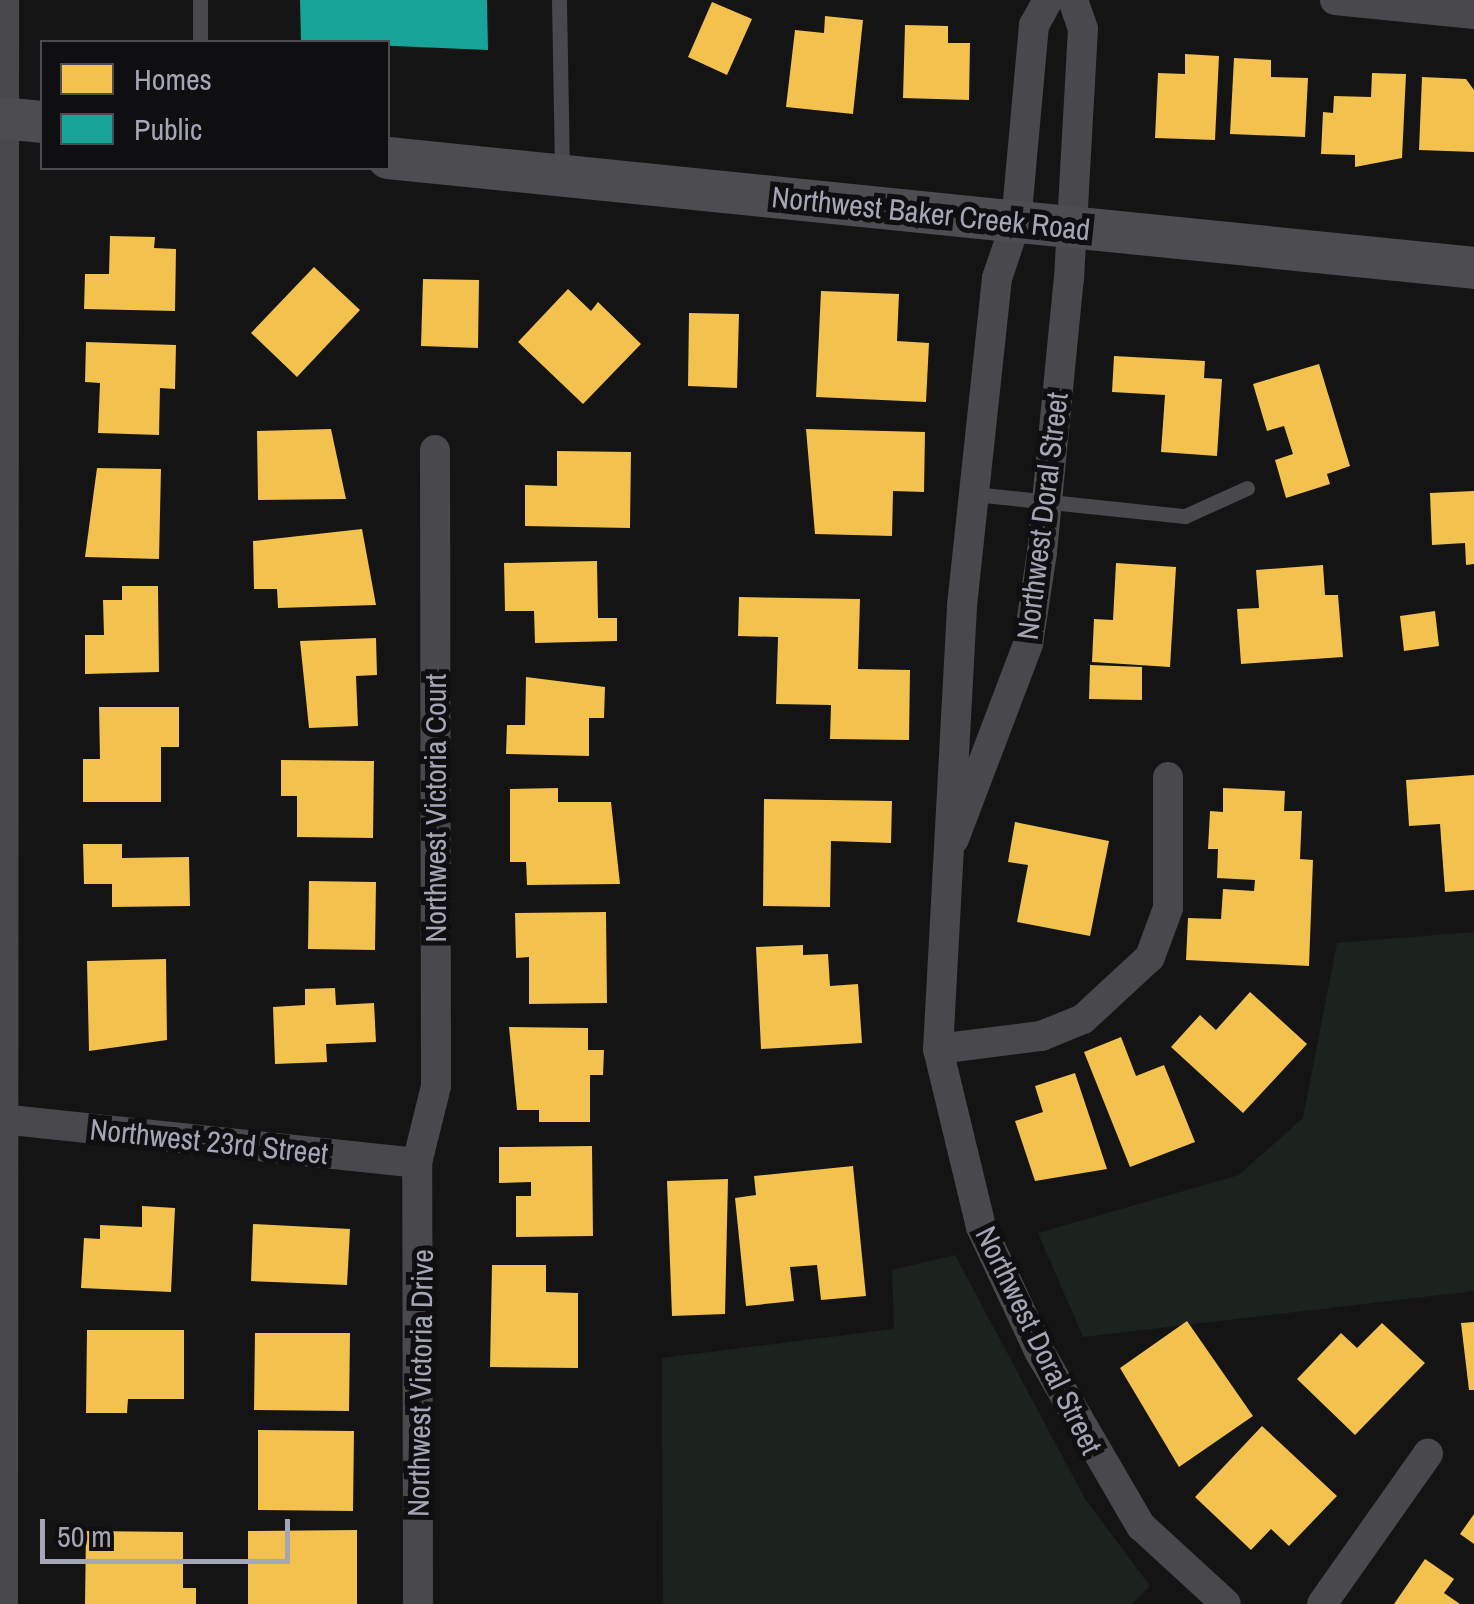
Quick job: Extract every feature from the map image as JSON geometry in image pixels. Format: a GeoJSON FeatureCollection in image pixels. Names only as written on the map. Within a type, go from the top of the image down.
{"type":"FeatureCollection","features":[{"type":"Feature","properties":{"kind":"main road","name":"Northwest Baker Creek Road"},"geometry":{"type":"LineString","coordinates":[[390,158],[1474,268]]}},
{"type":"Feature","properties":{"kind":"street"},"geometry":{"type":"LineString","coordinates":[[3,1604],[2,1119],[15,119],[4,0]]}},
{"type":"Feature","properties":{"kind":"street","name":"Northwest Doral Street"},"geometry":{"type":"LineString","coordinates":[[1048,0],[1034,25],[1016,222],[997,278],[974,494],[949,742],[950,851],[938,1048],[981,1226],[1040,1350],[1141,1526],[1226,1604]]}},
{"type":"Feature","properties":{"kind":"street","name":"Northwest Doral Street"},"geometry":{"type":"LineString","coordinates":[[950,851],[1028,644],[1070,279],[1066,228],[1083,29],[1073,0]]}},
{"type":"Feature","properties":{"kind":"street"},"geometry":{"type":"LineString","coordinates":[[1335,0],[1474,14]]}},
{"type":"Feature","properties":{"kind":"street","name":"Northwest Victoria Court"},"geometry":{"type":"LineString","coordinates":[[417,1163],[436,1086],[435,450]]}},
{"type":"Feature","properties":{"kind":"street"},"geometry":{"type":"LineString","coordinates":[[938,1048],[1041,1036],[1083,1019],[1150,957],[1168,908],[1168,777]]}},
{"type":"Feature","properties":{"kind":"street","name":"Northwest 23rd Street"},"geometry":{"type":"LineString","coordinates":[[2,1119],[417,1163]]}},
{"type":"Feature","properties":{"kind":"street","name":"Northwest Victoria Drive"},"geometry":{"type":"LineString","coordinates":[[417,1163],[418,1604]]}},
{"type":"Feature","properties":{"kind":"street"},"geometry":{"type":"LineString","coordinates":[[1322,1604],[1428,1454]]}},
{"type":"Feature","properties":{"kind":"lane"},"geometry":{"type":"LineString","coordinates":[[200,0],[200,40]]}},
{"type":"Feature","properties":{"kind":"lane"},"geometry":{"type":"LineString","coordinates":[[559,0],[562,176]]}},
{"type":"Feature","properties":{"kind":"lane"},"geometry":{"type":"LineString","coordinates":[[974,494],[1186,516],[1247,488]]}},
{"type":"Feature","properties":{"kind":"shaded area"},"geometry":{"type":"Polygon","coordinates":[[[1474,932],[1474,1291],[1083,1337],[1038,1233],[1239,1175],[1303,1118],[1337,943],[1474,932]]]}},
{"type":"Feature","properties":{"kind":"shaded area"},"geometry":{"type":"Polygon","coordinates":[[[955,1255],[1085,1499],[1150,1586],[1132,1604],[663,1604],[662,1358],[894,1329],[892,1270],[955,1255]]]}},
{"type":"Feature","properties":{"kind":"building: Homes"},"geometry":{"type":"Polygon","coordinates":[[[712,2],[752,19],[727,75],[688,57],[712,2]]]}},
{"type":"Feature","properties":{"kind":"building: Homes"},"geometry":{"type":"Polygon","coordinates":[[[825,16],[863,20],[853,114],[786,107],[795,30],[824,33],[825,16]]]}},
{"type":"Feature","properties":{"kind":"building: Homes"},"geometry":{"type":"Polygon","coordinates":[[[905,25],[948,26],[948,43],[970,43],[969,100],[903,98],[905,25]]]}},
{"type":"Feature","properties":{"kind":"building: Homes"},"geometry":{"type":"Polygon","coordinates":[[[1185,54],[1219,56],[1215,140],[1155,138],[1158,73],[1185,74],[1185,54]]]}},
{"type":"Feature","properties":{"kind":"building: Homes"},"geometry":{"type":"Polygon","coordinates":[[[1234,58],[1271,60],[1271,77],[1308,78],[1305,137],[1230,134],[1234,58]]]}},
{"type":"Feature","properties":{"kind":"building: Homes"},"geometry":{"type":"Polygon","coordinates":[[[1372,73],[1406,74],[1402,158],[1355,167],[1355,155],[1321,154],[1323,112],[1333,113],[1334,96],[1371,97],[1372,73]]]}},
{"type":"Feature","properties":{"kind":"building: Homes"},"geometry":{"type":"Polygon","coordinates":[[[1422,77],[1466,79],[1474,90],[1474,152],[1419,150],[1422,77]]]}},
{"type":"Feature","properties":{"kind":"building: Homes"},"geometry":{"type":"Polygon","coordinates":[[[110,236],[155,237],[154,248],[176,249],[175,311],[84,309],[85,274],[109,274],[110,236]]]}},
{"type":"Feature","properties":{"kind":"building: Homes"},"geometry":{"type":"Polygon","coordinates":[[[314,267],[360,310],[297,377],[251,333],[314,267]]]}},
{"type":"Feature","properties":{"kind":"building: Homes"},"geometry":{"type":"Polygon","coordinates":[[[423,279],[479,280],[478,348],[421,346],[423,279]]]}},
{"type":"Feature","properties":{"kind":"building: Homes"},"geometry":{"type":"Polygon","coordinates":[[[568,289],[591,311],[598,302],[641,344],[583,404],[518,342],[568,289]]]}},
{"type":"Feature","properties":{"kind":"building: Homes"},"geometry":{"type":"Polygon","coordinates":[[[821,291],[899,294],[897,341],[929,343],[926,402],[816,397],[821,291]]]}},
{"type":"Feature","properties":{"kind":"building: Homes"},"geometry":{"type":"Polygon","coordinates":[[[689,313],[739,314],[737,388],[688,386],[689,313]]]}},
{"type":"Feature","properties":{"kind":"building: Homes"},"geometry":{"type":"Polygon","coordinates":[[[86,342],[176,345],[175,389],[160,388],[159,435],[98,433],[100,383],[85,382],[86,342]]]}},
{"type":"Feature","properties":{"kind":"building: Homes"},"geometry":{"type":"Polygon","coordinates":[[[1114,356],[1205,361],[1204,378],[1222,379],[1217,456],[1161,452],[1165,395],[1112,392],[1114,356]]]}},
{"type":"Feature","properties":{"kind":"building: Homes"},"geometry":{"type":"Polygon","coordinates":[[[1319,364],[1350,466],[1327,474],[1330,484],[1286,498],[1275,460],[1293,454],[1284,426],[1267,431],[1253,384],[1319,364]]]}},
{"type":"Feature","properties":{"kind":"building: Homes"},"geometry":{"type":"Polygon","coordinates":[[[331,429],[346,499],[258,500],[257,431],[331,429]]]}},
{"type":"Feature","properties":{"kind":"building: Homes"},"geometry":{"type":"Polygon","coordinates":[[[806,429],[925,432],[924,492],[893,491],[892,536],[815,534],[806,429]]]}},
{"type":"Feature","properties":{"kind":"building: Homes"},"geometry":{"type":"Polygon","coordinates":[[[557,451],[631,452],[630,528],[525,526],[525,485],[557,486],[557,451]]]}},
{"type":"Feature","properties":{"kind":"building: Homes"},"geometry":{"type":"Polygon","coordinates":[[[97,468],[161,469],[159,559],[85,557],[97,468]]]}},
{"type":"Feature","properties":{"kind":"building: Homes"},"geometry":{"type":"Polygon","coordinates":[[[1474,491],[1474,564],[1466,565],[1465,543],[1432,545],[1430,493],[1474,491]]]}},
{"type":"Feature","properties":{"kind":"building: Homes"},"geometry":{"type":"Polygon","coordinates":[[[362,529],[376,605],[278,608],[277,589],[254,589],[253,541],[362,529]]]}},
{"type":"Feature","properties":{"kind":"building: Homes"},"geometry":{"type":"Polygon","coordinates":[[[597,561],[598,618],[617,618],[617,641],[535,643],[534,611],[505,611],[504,563],[597,561]]]}},
{"type":"Feature","properties":{"kind":"building: Homes"},"geometry":{"type":"Polygon","coordinates":[[[1116,563],[1176,567],[1170,667],[1092,662],[1094,619],[1113,620],[1116,563]]]}},
{"type":"Feature","properties":{"kind":"building: Homes"},"geometry":{"type":"Polygon","coordinates":[[[1323,565],[1325,595],[1338,595],[1343,657],[1241,664],[1237,609],[1259,608],[1256,570],[1323,565]]]}},
{"type":"Feature","properties":{"kind":"building: Homes"},"geometry":{"type":"Polygon","coordinates":[[[122,586],[158,586],[159,672],[85,674],[85,635],[104,635],[103,600],[122,600],[122,586]]]}},
{"type":"Feature","properties":{"kind":"building: Homes"},"geometry":{"type":"Polygon","coordinates":[[[739,597],[860,599],[858,669],[910,670],[909,740],[830,739],[831,705],[776,704],[778,637],[738,636],[739,597]]]}},
{"type":"Feature","properties":{"kind":"building: Homes"},"geometry":{"type":"Polygon","coordinates":[[[1435,611],[1439,646],[1404,651],[1400,616],[1435,611]]]}},
{"type":"Feature","properties":{"kind":"building: Homes"},"geometry":{"type":"Polygon","coordinates":[[[376,638],[377,675],[356,676],[358,726],[309,728],[300,641],[376,638]]]}},
{"type":"Feature","properties":{"kind":"building: Homes"},"geometry":{"type":"Polygon","coordinates":[[[1090,665],[1142,667],[1142,700],[1089,699],[1090,665]]]}},
{"type":"Feature","properties":{"kind":"building: Homes"},"geometry":{"type":"Polygon","coordinates":[[[526,677],[605,687],[604,718],[589,718],[589,756],[506,754],[507,725],[525,725],[526,677]]]}},
{"type":"Feature","properties":{"kind":"building: Homes"},"geometry":{"type":"Polygon","coordinates":[[[99,707],[179,707],[179,747],[161,747],[161,802],[83,802],[83,759],[100,759],[99,707]]]}},
{"type":"Feature","properties":{"kind":"building: Homes"},"geometry":{"type":"Polygon","coordinates":[[[281,760],[374,761],[373,838],[297,837],[297,796],[281,796],[281,760]]]}},
{"type":"Feature","properties":{"kind":"building: Homes"},"geometry":{"type":"Polygon","coordinates":[[[1474,775],[1474,890],[1445,892],[1440,824],[1409,826],[1406,780],[1474,775]]]}},
{"type":"Feature","properties":{"kind":"building: Homes"},"geometry":{"type":"Polygon","coordinates":[[[558,788],[558,802],[611,802],[620,884],[527,885],[526,862],[510,862],[510,789],[558,788]]]}},
{"type":"Feature","properties":{"kind":"building: Homes"},"geometry":{"type":"Polygon","coordinates":[[[1223,788],[1285,791],[1284,811],[1302,811],[1300,859],[1313,860],[1309,966],[1186,960],[1188,918],[1221,919],[1223,889],[1254,891],[1255,880],[1217,878],[1218,849],[1208,849],[1210,811],[1223,812],[1223,788]]]}},
{"type":"Feature","properties":{"kind":"building: Homes"},"geometry":{"type":"Polygon","coordinates":[[[764,799],[892,801],[891,843],[831,841],[830,907],[763,906],[764,799]]]}},
{"type":"Feature","properties":{"kind":"building: Homes"},"geometry":{"type":"Polygon","coordinates":[[[1015,822],[1109,841],[1090,936],[1017,922],[1028,865],[1008,862],[1015,822]]]}},
{"type":"Feature","properties":{"kind":"building: Homes"},"geometry":{"type":"Polygon","coordinates":[[[83,844],[122,844],[122,858],[189,857],[190,906],[112,907],[112,884],[84,884],[83,844]]]}},
{"type":"Feature","properties":{"kind":"building: Homes"},"geometry":{"type":"Polygon","coordinates":[[[309,881],[376,882],[375,950],[308,949],[309,881]]]}},
{"type":"Feature","properties":{"kind":"building: Homes"},"geometry":{"type":"Polygon","coordinates":[[[606,912],[607,1003],[529,1004],[529,957],[516,958],[515,913],[606,912]]]}},
{"type":"Feature","properties":{"kind":"building: Homes"},"geometry":{"type":"Polygon","coordinates":[[[803,945],[803,955],[828,954],[830,986],[858,984],[862,1043],[761,1049],[756,947],[803,945]]]}},
{"type":"Feature","properties":{"kind":"building: Homes"},"geometry":{"type":"Polygon","coordinates":[[[166,959],[167,1040],[89,1051],[87,961],[166,959]]]}},
{"type":"Feature","properties":{"kind":"building: Homes"},"geometry":{"type":"Polygon","coordinates":[[[335,988],[336,1005],[374,1003],[376,1042],[326,1044],[327,1062],[275,1064],[273,1007],[305,1005],[305,989],[335,988]]]}},
{"type":"Feature","properties":{"kind":"building: Homes"},"geometry":{"type":"Polygon","coordinates":[[[1250,992],[1307,1044],[1243,1113],[1171,1047],[1200,1015],[1216,1030],[1250,992]]]}},
{"type":"Feature","properties":{"kind":"building: Homes"},"geometry":{"type":"Polygon","coordinates":[[[509,1027],[588,1028],[588,1050],[604,1050],[603,1075],[590,1075],[590,1122],[539,1122],[539,1110],[517,1110],[509,1027]]]}},
{"type":"Feature","properties":{"kind":"building: Homes"},"geometry":{"type":"Polygon","coordinates":[[[1121,1037],[1136,1076],[1164,1065],[1195,1142],[1130,1167],[1084,1052],[1121,1037]]]}},
{"type":"Feature","properties":{"kind":"building: Homes"},"geometry":{"type":"Polygon","coordinates":[[[1075,1073],[1107,1169],[1035,1181],[1015,1121],[1043,1112],[1035,1086],[1075,1073]]]}},
{"type":"Feature","properties":{"kind":"building: Homes"},"geometry":{"type":"Polygon","coordinates":[[[592,1146],[593,1236],[516,1237],[516,1196],[531,1196],[531,1182],[499,1183],[499,1147],[592,1146]]]}},
{"type":"Feature","properties":{"kind":"building: Homes"},"geometry":{"type":"Polygon","coordinates":[[[853,1166],[866,1296],[821,1300],[817,1265],[790,1267],[794,1301],[746,1306],[735,1198],[756,1195],[754,1176],[853,1166]]]}},
{"type":"Feature","properties":{"kind":"building: Homes"},"geometry":{"type":"Polygon","coordinates":[[[728,1179],[725,1314],[672,1316],[667,1181],[728,1179]]]}},
{"type":"Feature","properties":{"kind":"building: Homes"},"geometry":{"type":"Polygon","coordinates":[[[142,1206],[175,1208],[171,1292],[81,1288],[84,1238],[100,1239],[100,1225],[142,1227],[142,1206]]]}},
{"type":"Feature","properties":{"kind":"building: Homes"},"geometry":{"type":"Polygon","coordinates":[[[253,1224],[350,1229],[347,1285],[251,1281],[253,1224]]]}},
{"type":"Feature","properties":{"kind":"building: Homes"},"geometry":{"type":"Polygon","coordinates":[[[492,1265],[546,1265],[546,1292],[578,1293],[578,1368],[490,1367],[492,1265]]]}},
{"type":"Feature","properties":{"kind":"building: Homes"},"geometry":{"type":"Polygon","coordinates":[[[1187,1321],[1253,1416],[1179,1467],[1120,1368],[1187,1321]]]}},
{"type":"Feature","properties":{"kind":"building: Homes"},"geometry":{"type":"Polygon","coordinates":[[[1474,1322],[1474,1390],[1469,1390],[1461,1323],[1474,1322]]]}},
{"type":"Feature","properties":{"kind":"building: Homes"},"geometry":{"type":"Polygon","coordinates":[[[1382,1323],[1425,1363],[1355,1435],[1297,1379],[1341,1333],[1357,1348],[1382,1323]]]}},
{"type":"Feature","properties":{"kind":"building: Homes"},"geometry":{"type":"Polygon","coordinates":[[[87,1330],[184,1330],[184,1399],[128,1399],[127,1413],[86,1413],[87,1330]]]}},
{"type":"Feature","properties":{"kind":"building: Homes"},"geometry":{"type":"Polygon","coordinates":[[[255,1333],[350,1333],[349,1411],[254,1410],[255,1333]]]}},
{"type":"Feature","properties":{"kind":"building: Homes"},"geometry":{"type":"Polygon","coordinates":[[[1262,1426],[1337,1496],[1289,1546],[1271,1529],[1251,1550],[1195,1497],[1262,1426]]]}},
{"type":"Feature","properties":{"kind":"building: Homes"},"geometry":{"type":"Polygon","coordinates":[[[258,1430],[354,1431],[353,1511],[258,1510],[258,1430]]]}},
{"type":"Feature","properties":{"kind":"building: Homes"},"geometry":{"type":"Polygon","coordinates":[[[1474,1514],[1474,1544],[1460,1534],[1474,1514]]]}},
{"type":"Feature","properties":{"kind":"building: Homes"},"geometry":{"type":"Polygon","coordinates":[[[357,1530],[357,1604],[248,1604],[248,1531],[357,1530]]]}},
{"type":"Feature","properties":{"kind":"building: Homes"},"geometry":{"type":"Polygon","coordinates":[[[86,1531],[183,1532],[183,1588],[196,1588],[196,1604],[85,1604],[86,1531]]]}},
{"type":"Feature","properties":{"kind":"building: Homes"},"geometry":{"type":"Polygon","coordinates":[[[1425,1559],[1454,1579],[1444,1593],[1460,1604],[1394,1604],[1425,1559]]]}},
{"type":"Feature","properties":{"kind":"building: Public"},"geometry":{"type":"Polygon","coordinates":[[[300,0],[487,0],[488,50],[390,46],[390,40],[301,40],[300,0]]]}}]}
